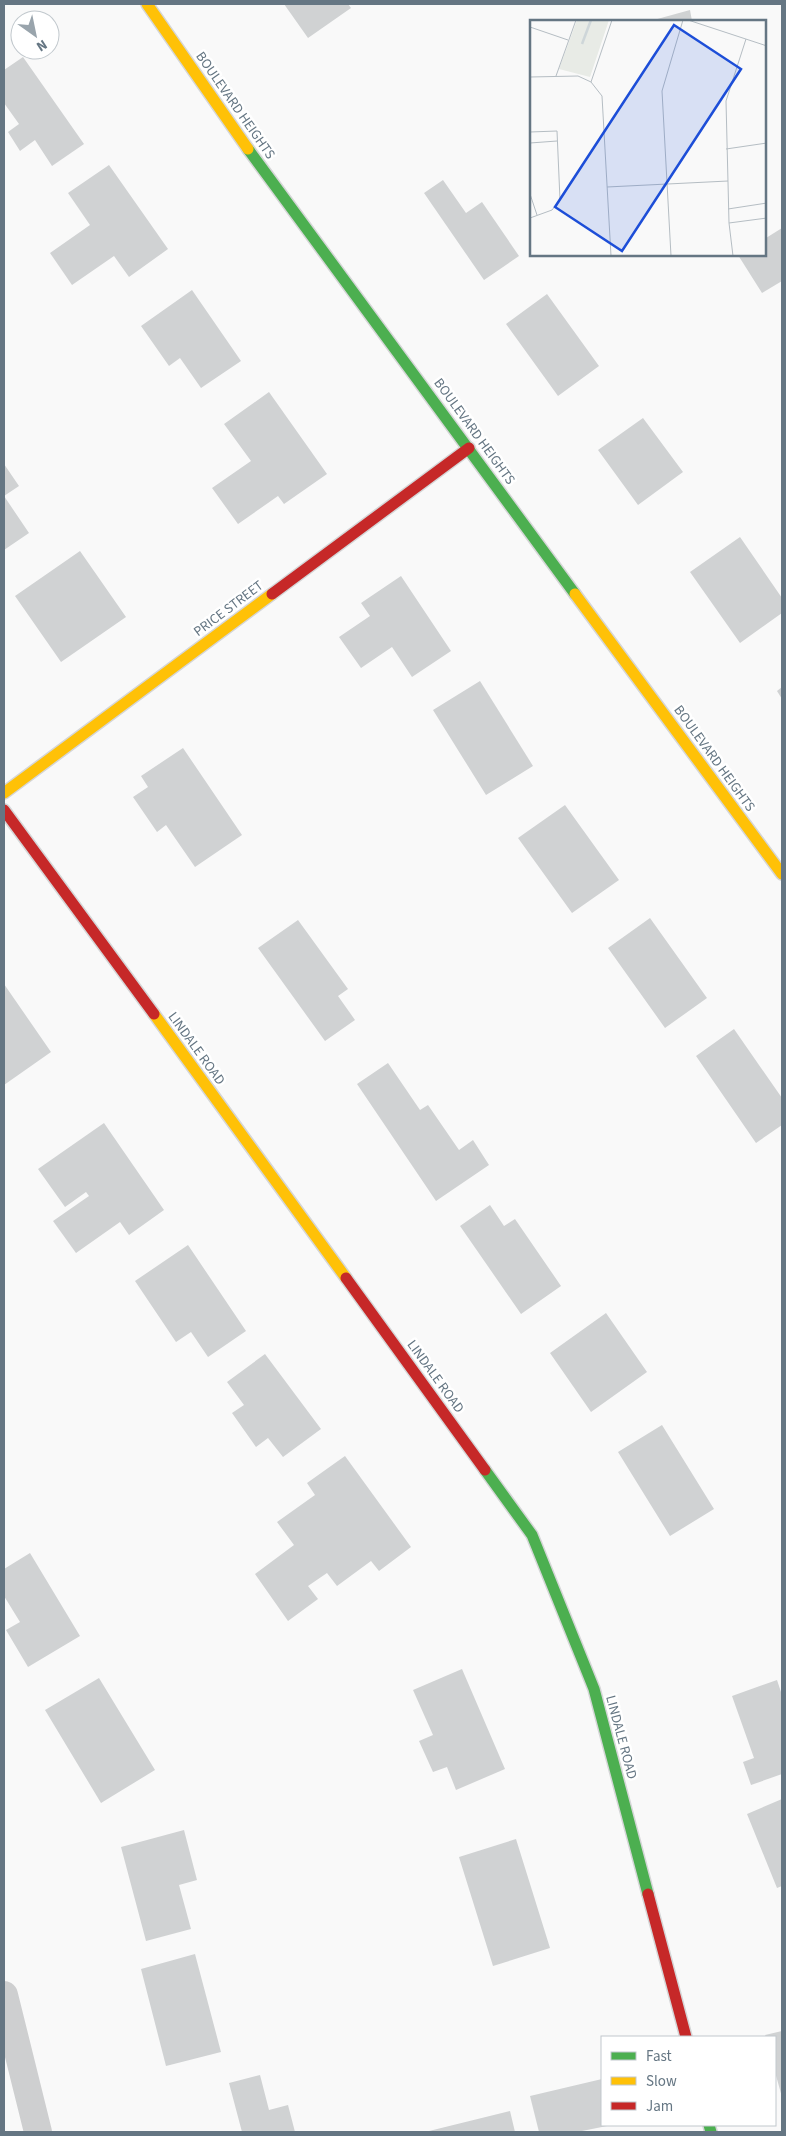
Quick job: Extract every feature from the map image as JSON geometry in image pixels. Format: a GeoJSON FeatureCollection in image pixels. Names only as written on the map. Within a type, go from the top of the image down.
{"type":"FeatureCollection","features":[{"type":"Feature","properties":{"kind":"street","name":"BOULEVARD HEIGHTS"},"geometry":{"type":"LineString","coordinates":[[147,4],[266,174],[782,874]]}},
{"type":"Feature","properties":{"kind":"street","name":"PRICE STREET"},"geometry":{"type":"LineString","coordinates":[[4,793],[469,448]]}},
{"type":"Feature","properties":{"kind":"street","name":"LINDALE ROAD"},"geometry":{"type":"LineString","coordinates":[[4,810],[532,1535],[594,1690],[686,2036]]}},
{"type":"Feature","properties":{"kind":"street"},"geometry":{"type":"LineString","coordinates":[[4,1995],[38,2132]]}},
{"type":"Feature","properties":{"kind":"building"},"geometry":{"type":"Polygon","coordinates":[[[284,4],[348,4],[351,8],[308,38],[284,4]]]}},
{"type":"Feature","properties":{"kind":"building"},"geometry":{"type":"Polygon","coordinates":[[[690,10],[692,20],[654,20],[690,10]]]}},
{"type":"Feature","properties":{"kind":"building"},"geometry":{"type":"Polygon","coordinates":[[[19,60],[25,60],[84,144],[52,166],[35,140],[20,151],[8,132],[19,124],[4,103],[4,70],[19,60]]]}},
{"type":"Feature","properties":{"kind":"building"},"geometry":{"type":"Polygon","coordinates":[[[109,165],[168,249],[129,277],[114,256],[72,285],[50,253],[90,225],[68,193],[109,165]]]}},
{"type":"Feature","properties":{"kind":"building"},"geometry":{"type":"Polygon","coordinates":[[[443,180],[466,213],[482,202],[519,256],[484,280],[424,193],[443,180]]]}},
{"type":"Feature","properties":{"kind":"building"},"geometry":{"type":"Polygon","coordinates":[[[782,228],[782,281],[762,293],[739,256],[766,256],[766,238],[782,228]]]}},
{"type":"Feature","properties":{"kind":"building"},"geometry":{"type":"Polygon","coordinates":[[[192,290],[241,361],[201,388],[180,358],[169,366],[141,326],[192,290]]]}},
{"type":"Feature","properties":{"kind":"building"},"geometry":{"type":"Polygon","coordinates":[[[547,294],[599,366],[558,396],[506,324],[547,294]]]}},
{"type":"Feature","properties":{"kind":"building"},"geometry":{"type":"Polygon","coordinates":[[[269,392],[327,474],[284,504],[278,496],[238,524],[212,488],[251,461],[224,424],[269,392]]]}},
{"type":"Feature","properties":{"kind":"building"},"geometry":{"type":"Polygon","coordinates":[[[643,418],[683,472],[638,505],[598,450],[643,418]]]}},
{"type":"Feature","properties":{"kind":"building"},"geometry":{"type":"Polygon","coordinates":[[[4,464],[19,486],[4,496],[4,464]]]}},
{"type":"Feature","properties":{"kind":"building"},"geometry":{"type":"Polygon","coordinates":[[[4,496],[29,533],[4,550],[4,496]]]}},
{"type":"Feature","properties":{"kind":"building"},"geometry":{"type":"Polygon","coordinates":[[[740,537],[782,598],[782,613],[740,643],[690,572],[740,537]]]}},
{"type":"Feature","properties":{"kind":"building"},"geometry":{"type":"Polygon","coordinates":[[[80,551],[126,617],[61,662],[15,596],[80,551]]]}},
{"type":"Feature","properties":{"kind":"building"},"geometry":{"type":"Polygon","coordinates":[[[401,576],[451,651],[412,677],[392,647],[361,668],[339,637],[370,616],[361,603],[401,576]]]}},
{"type":"Feature","properties":{"kind":"building"},"geometry":{"type":"Polygon","coordinates":[[[480,681],[533,766],[486,795],[433,710],[480,681]]]}},
{"type":"Feature","properties":{"kind":"building"},"geometry":{"type":"Polygon","coordinates":[[[782,687],[782,699],[777,691],[782,687]]]}},
{"type":"Feature","properties":{"kind":"building"},"geometry":{"type":"Polygon","coordinates":[[[183,748],[242,835],[195,867],[166,825],[157,832],[133,797],[148,787],[141,776],[183,748]]]}},
{"type":"Feature","properties":{"kind":"building"},"geometry":{"type":"Polygon","coordinates":[[[565,805],[619,880],[572,913],[518,838],[565,805]]]}},
{"type":"Feature","properties":{"kind":"building"},"geometry":{"type":"Polygon","coordinates":[[[650,918],[707,998],[665,1028],[608,948],[650,918]]]}},
{"type":"Feature","properties":{"kind":"building"},"geometry":{"type":"Polygon","coordinates":[[[298,920],[348,989],[338,996],[355,1020],[325,1041],[258,948],[298,920]]]}},
{"type":"Feature","properties":{"kind":"building"},"geometry":{"type":"Polygon","coordinates":[[[4,984],[51,1052],[4,1085],[4,984]]]}},
{"type":"Feature","properties":{"kind":"building"},"geometry":{"type":"Polygon","coordinates":[[[734,1029],[782,1098],[782,1125],[756,1143],[696,1056],[734,1029]]]}},
{"type":"Feature","properties":{"kind":"building"},"geometry":{"type":"Polygon","coordinates":[[[388,1063],[420,1110],[428,1105],[459,1150],[473,1140],[489,1165],[436,1201],[357,1084],[388,1063]]]}},
{"type":"Feature","properties":{"kind":"building"},"geometry":{"type":"Polygon","coordinates":[[[104,1123],[164,1210],[129,1235],[120,1222],[76,1253],[53,1221],[89,1196],[86,1192],[65,1207],[38,1169],[104,1123]]]}},
{"type":"Feature","properties":{"kind":"building"},"geometry":{"type":"Polygon","coordinates":[[[490,1205],[504,1226],[515,1219],[561,1286],[521,1314],[460,1226],[490,1205]]]}},
{"type":"Feature","properties":{"kind":"building"},"geometry":{"type":"Polygon","coordinates":[[[188,1245],[246,1331],[208,1357],[191,1332],[176,1342],[135,1281],[188,1245]]]}},
{"type":"Feature","properties":{"kind":"building"},"geometry":{"type":"Polygon","coordinates":[[[606,1313],[647,1372],[591,1412],[550,1353],[606,1313]]]}},
{"type":"Feature","properties":{"kind":"building"},"geometry":{"type":"Polygon","coordinates":[[[265,1354],[321,1429],[283,1457],[268,1438],[256,1447],[232,1413],[244,1405],[227,1382],[265,1354]]]}},
{"type":"Feature","properties":{"kind":"building"},"geometry":{"type":"Polygon","coordinates":[[[662,1425],[714,1509],[670,1536],[618,1452],[662,1425]]]}},
{"type":"Feature","properties":{"kind":"building"},"geometry":{"type":"Polygon","coordinates":[[[345,1456],[411,1547],[379,1571],[371,1561],[337,1586],[327,1573],[308,1586],[318,1599],[288,1621],[255,1574],[294,1545],[277,1522],[315,1495],[307,1483],[345,1456]]]}},
{"type":"Feature","properties":{"kind":"building"},"geometry":{"type":"Polygon","coordinates":[[[30,1553],[80,1636],[28,1667],[6,1630],[20,1622],[4,1596],[4,1569],[30,1553]]]}},
{"type":"Feature","properties":{"kind":"building"},"geometry":{"type":"Polygon","coordinates":[[[462,1669],[505,1769],[456,1790],[447,1767],[433,1772],[419,1741],[433,1735],[413,1690],[462,1669]]]}},
{"type":"Feature","properties":{"kind":"building"},"geometry":{"type":"Polygon","coordinates":[[[99,1678],[155,1770],[101,1803],[45,1710],[99,1678]]]}},
{"type":"Feature","properties":{"kind":"building"},"geometry":{"type":"Polygon","coordinates":[[[777,1680],[782,1695],[782,1774],[751,1785],[743,1762],[754,1758],[732,1696],[777,1680]]]}},
{"type":"Feature","properties":{"kind":"building"},"geometry":{"type":"Polygon","coordinates":[[[782,1799],[782,1886],[777,1888],[747,1814],[782,1799]]]}},
{"type":"Feature","properties":{"kind":"building"},"geometry":{"type":"Polygon","coordinates":[[[184,1830],[197,1880],[179,1885],[191,1929],[146,1941],[121,1847],[184,1830]]]}},
{"type":"Feature","properties":{"kind":"building"},"geometry":{"type":"Polygon","coordinates":[[[516,1839],[550,1948],[493,1966],[459,1857],[516,1839]]]}},
{"type":"Feature","properties":{"kind":"building"},"geometry":{"type":"Polygon","coordinates":[[[195,1954],[221,2052],[166,2066],[141,1969],[195,1954]]]}},
{"type":"Feature","properties":{"kind":"building"},"geometry":{"type":"Polygon","coordinates":[[[782,2031],[782,2097],[776,2076],[776,2036],[765,2035],[782,2031]]]}},
{"type":"Feature","properties":{"kind":"building"},"geometry":{"type":"Polygon","coordinates":[[[260,2075],[269,2110],[288,2105],[295,2132],[242,2132],[229,2083],[260,2075]]]}},
{"type":"Feature","properties":{"kind":"building"},"geometry":{"type":"Polygon","coordinates":[[[601,2079],[601,2126],[607,2126],[577,2132],[539,2132],[530,2096],[601,2079]]]}},
{"type":"Feature","properties":{"kind":"building"},"geometry":{"type":"Polygon","coordinates":[[[510,2111],[515,2132],[425,2132],[510,2111]]]}},
{"type":"Feature","properties":{"kind":"traffic: fast"},"geometry":{"type":"LineString","coordinates":[[248,149],[575,594]]}},
{"type":"Feature","properties":{"kind":"traffic: fast"},"geometry":{"type":"LineString","coordinates":[[485,1470],[532,1535],[594,1689],[648,1894]]}},
{"type":"Feature","properties":{"kind":"traffic: fast"},"geometry":{"type":"LineString","coordinates":[[709,2126],[711,2132]]}},
{"type":"Feature","properties":{"kind":"traffic: slow"},"geometry":{"type":"LineString","coordinates":[[147,4],[248,149]]}},
{"type":"Feature","properties":{"kind":"traffic: slow"},"geometry":{"type":"LineString","coordinates":[[4,793],[272,594]]}},
{"type":"Feature","properties":{"kind":"traffic: slow"},"geometry":{"type":"LineString","coordinates":[[575,594],[782,874]]}},
{"type":"Feature","properties":{"kind":"traffic: slow"},"geometry":{"type":"LineString","coordinates":[[154,1014],[346,1278]]}},
{"type":"Feature","properties":{"kind":"traffic: jam"},"geometry":{"type":"LineString","coordinates":[[272,594],[469,448]]}},
{"type":"Feature","properties":{"kind":"traffic: jam"},"geometry":{"type":"LineString","coordinates":[[4,810],[154,1014]]}},
{"type":"Feature","properties":{"kind":"traffic: jam"},"geometry":{"type":"LineString","coordinates":[[346,1278],[485,1470]]}},
{"type":"Feature","properties":{"kind":"traffic: jam"},"geometry":{"type":"LineString","coordinates":[[648,1894],[686,2036]]}}]}
